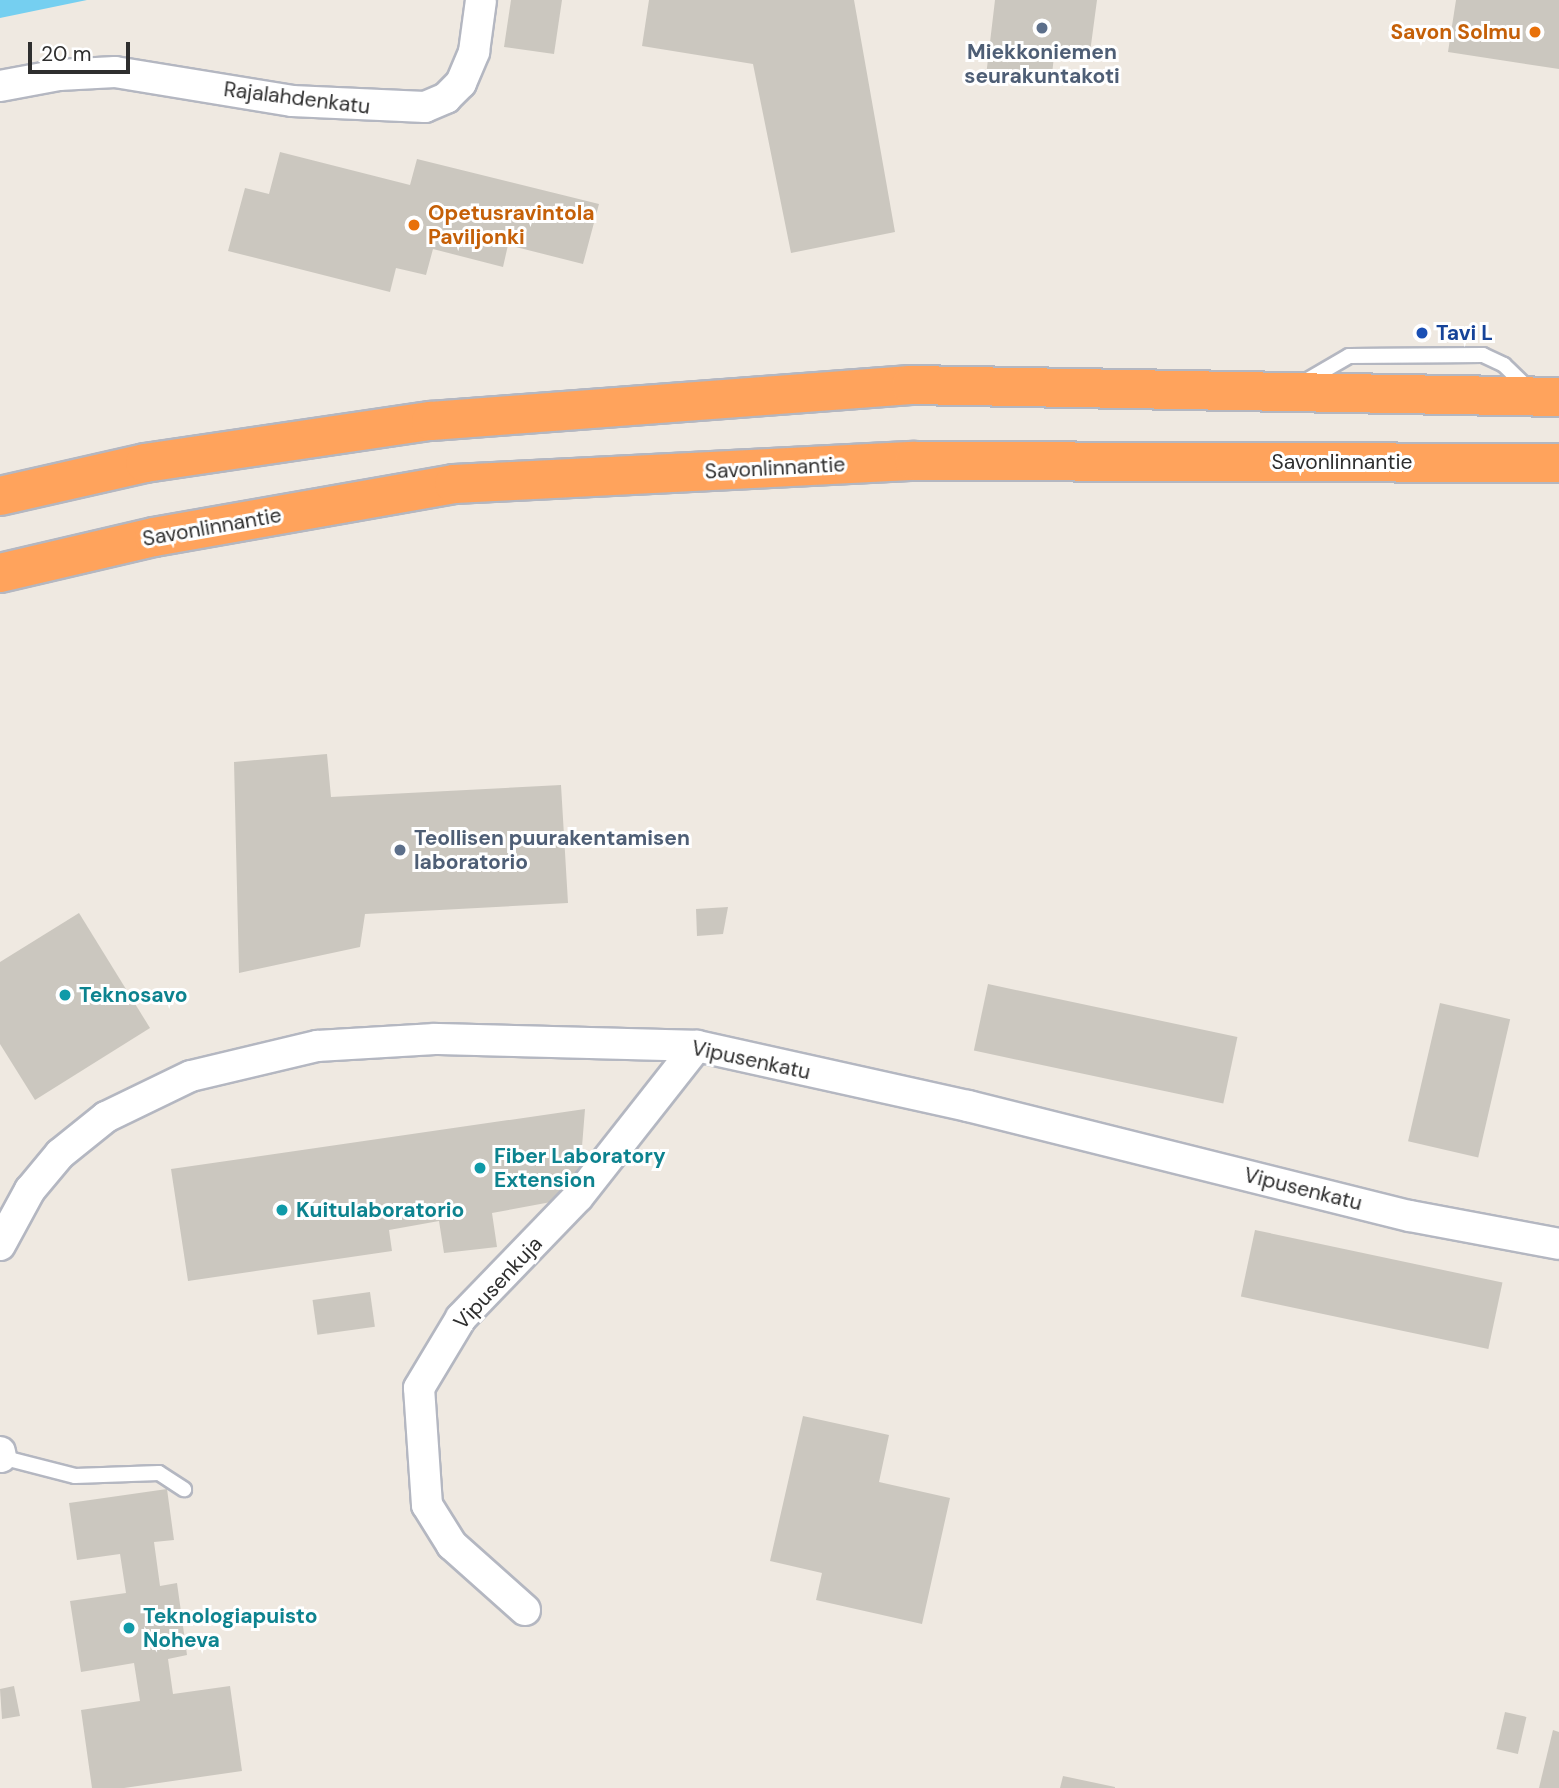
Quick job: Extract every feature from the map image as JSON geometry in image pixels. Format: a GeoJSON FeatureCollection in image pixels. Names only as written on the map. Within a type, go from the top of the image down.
{"type":"FeatureCollection","features":[{"type":"Feature","properties":{"kind":"highway"},"geometry":{"type":"LineString","coordinates":[[0,496],[145,463],[431,421],[911,385],[1547,397]]}},
{"type":"Feature","properties":{"kind":"highway","name":"Savonlinnantie"},"geometry":{"type":"LineString","coordinates":[[0,573],[154,537],[454,484],[914,461],[1559,463]]}},
{"type":"Feature","properties":{"kind":"street","name":"Rajalahdenkatu"},"geometry":{"type":"LineString","coordinates":[[0,86],[59,75],[115,72],[292,101],[425,107],[446,98],[461,83],[474,52],[481,0]]}},
{"type":"Feature","properties":{"kind":"street","name":"Vipusenkatu"},"geometry":{"type":"LineString","coordinates":[[0,1245],[30,1190],[61,1154],[106,1117],[191,1076],[317,1046],[422,1040],[697,1046],[968,1106],[1410,1216],[1559,1244]]}},
{"type":"Feature","properties":{"kind":"street","name":"Vipusenkuja"},"geometry":{"type":"LineString","coordinates":[[525,1610],[452,1545],[427,1505],[419,1388],[461,1318],[578,1198],[697,1046]]}},
{"type":"Feature","properties":{"kind":"lane"},"geometry":{"type":"LineString","coordinates":[[1,1454],[75,1476],[159,1473],[184,1489]]}},
{"type":"Feature","properties":{"kind":"water"},"geometry":{"type":"Polygon","coordinates":[[[0,0],[87,0],[0,18],[0,0]]]}},
{"type":"Feature","properties":{"kind":"building"},"geometry":{"type":"Polygon","coordinates":[[[511,0],[562,0],[554,54],[504,47],[511,0]]]}},
{"type":"Feature","properties":{"kind":"building"},"geometry":{"type":"Polygon","coordinates":[[[649,0],[854,0],[895,232],[791,253],[753,64],[642,46],[649,0]]]}},
{"type":"Feature","properties":{"kind":"building","name":"Miekkoniemen seurakuntakoti"},"geometry":{"type":"Polygon","coordinates":[[[995,0],[1097,0],[1089,60],[1054,56],[1051,84],[986,76],[995,0]]]}},
{"type":"Feature","properties":{"kind":"building"},"geometry":{"type":"Polygon","coordinates":[[[1456,0],[1559,0],[1559,69],[1448,52],[1456,0]]]}},
{"type":"Feature","properties":{"kind":"building","name":"Opetusravintola Paviljonki"},"geometry":{"type":"Polygon","coordinates":[[[280,152],[410,185],[417,159],[599,204],[583,264],[508,245],[503,267],[433,249],[426,275],[396,268],[390,292],[228,251],[245,188],[269,194],[280,152]]]}},
{"type":"Feature","properties":{"kind":"building","name":"Teollisen puurakentamisen laboratorio"},"geometry":{"type":"Polygon","coordinates":[[[327,754],[331,797],[561,785],[568,903],[365,914],[360,947],[239,973],[234,762],[327,754]]]}},
{"type":"Feature","properties":{"kind":"building"},"geometry":{"type":"Polygon","coordinates":[[[728,907],[723,934],[697,936],[696,909],[728,907]]]}},
{"type":"Feature","properties":{"kind":"building","name":"Teknosavo"},"geometry":{"type":"Polygon","coordinates":[[[79,913],[150,1028],[35,1100],[0,1044],[0,962],[79,913]]]}},
{"type":"Feature","properties":{"kind":"building"},"geometry":{"type":"Polygon","coordinates":[[[988,984],[1237,1037],[1223,1104],[974,1051],[988,984]]]}},
{"type":"Feature","properties":{"kind":"building"},"geometry":{"type":"Polygon","coordinates":[[[1440,1003],[1510,1019],[1478,1158],[1408,1141],[1440,1003]]]}},
{"type":"Feature","properties":{"kind":"building"},"geometry":{"type":"Polygon","coordinates":[[[585,1109],[578,1197],[492,1213],[497,1247],[444,1253],[439,1221],[389,1230],[392,1251],[188,1281],[171,1169],[585,1109]]]}},
{"type":"Feature","properties":{"kind":"building"},"geometry":{"type":"Polygon","coordinates":[[[1255,1230],[1502,1283],[1488,1349],[1241,1297],[1255,1230]]]}},
{"type":"Feature","properties":{"kind":"building"},"geometry":{"type":"Polygon","coordinates":[[[370,1292],[375,1327],[317,1335],[313,1300],[370,1292]]]}},
{"type":"Feature","properties":{"kind":"building"},"geometry":{"type":"Polygon","coordinates":[[[803,1416],[889,1435],[879,1482],[950,1498],[922,1624],[816,1600],[822,1573],[770,1561],[803,1416]]]}},
{"type":"Feature","properties":{"kind":"building","name":"Teknologiapuisto Noheva"},"geometry":{"type":"Polygon","coordinates":[[[167,1489],[174,1540],[154,1542],[160,1586],[177,1583],[187,1655],[168,1659],[173,1694],[230,1686],[242,1771],[124,1788],[92,1788],[81,1710],[140,1701],[134,1663],[81,1672],[70,1601],[126,1593],[120,1554],[77,1560],[69,1503],[167,1489]]]}},
{"type":"Feature","properties":{"kind":"building"},"geometry":{"type":"Polygon","coordinates":[[[14,1686],[20,1716],[2,1719],[0,1689],[14,1686]]]}},
{"type":"Feature","properties":{"kind":"building"},"geometry":{"type":"Polygon","coordinates":[[[1505,1712],[1526,1717],[1518,1754],[1496,1749],[1505,1712]]]}},
{"type":"Feature","properties":{"kind":"building"},"geometry":{"type":"Polygon","coordinates":[[[1553,1730],[1559,1732],[1559,1788],[1539,1788],[1553,1730]]]}},
{"type":"Feature","properties":{"kind":"building"},"geometry":{"type":"Polygon","coordinates":[[[1063,1776],[1115,1787],[1115,1788],[1060,1788],[1063,1776]]]}},
{"type":"Feature","properties":{"kind":"place","name":"Miekkoniemen seurakuntakoti"},"geometry":{"type":"Point","coordinates":[1042,28]}},
{"type":"Feature","properties":{"kind":"place","name":"Savon Solmu"},"geometry":{"type":"Point","coordinates":[1535,32]}},
{"type":"Feature","properties":{"kind":"place","name":"Opetusravintola Paviljonki"},"geometry":{"type":"Point","coordinates":[414,225]}},
{"type":"Feature","properties":{"kind":"place","name":"Tavi L"},"geometry":{"type":"Point","coordinates":[1422,333]}},
{"type":"Feature","properties":{"kind":"place","name":"Teollisen puurakentamisen laboratorio"},"geometry":{"type":"Point","coordinates":[400,850]}},
{"type":"Feature","properties":{"kind":"place","name":"Teknosavo"},"geometry":{"type":"Point","coordinates":[65,995]}},
{"type":"Feature","properties":{"kind":"place","name":"Fiber Laboratory Extension"},"geometry":{"type":"Point","coordinates":[480,1168]}},
{"type":"Feature","properties":{"kind":"place","name":"Kuitulaboratorio"},"geometry":{"type":"Point","coordinates":[282,1210]}},
{"type":"Feature","properties":{"kind":"place","name":"Teknologiapuisto Noheva"},"geometry":{"type":"Point","coordinates":[129,1628]}}]}
